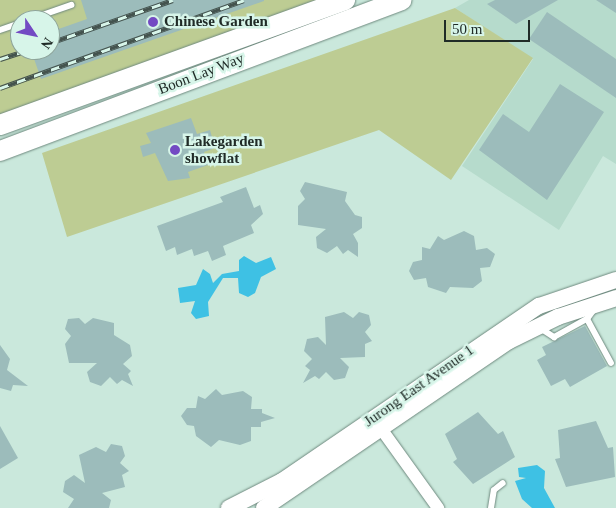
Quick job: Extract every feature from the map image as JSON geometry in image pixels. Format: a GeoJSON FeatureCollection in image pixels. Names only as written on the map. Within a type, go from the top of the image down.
{"type":"FeatureCollection","features":[{"type":"Feature","properties":{"kind":"main road","name":"Boon Lay Way"},"geometry":{"type":"LineString","coordinates":[[0,125],[345,0]]}},
{"type":"Feature","properties":{"kind":"main road","name":"Boon Lay Way"},"geometry":{"type":"LineString","coordinates":[[0,151],[402,0]]}},
{"type":"Feature","properties":{"kind":"street","name":"Jurong East Avenue 1"},"geometry":{"type":"LineString","coordinates":[[264,508],[539,306],[616,280]]}},
{"type":"Feature","properties":{"kind":"street","name":"Jurong East Avenue 1"},"geometry":{"type":"LineString","coordinates":[[229,508],[282,481],[537,326],[600,301],[616,298]]}},
{"type":"Feature","properties":{"kind":"street"},"geometry":{"type":"LineString","coordinates":[[375,426],[438,508]]}},
{"type":"Feature","properties":{"kind":"lane"},"geometry":{"type":"LineString","coordinates":[[57,10],[71,5]]}},
{"type":"Feature","properties":{"kind":"lane"},"geometry":{"type":"LineString","coordinates":[[537,326],[554,337],[587,319],[600,301]]}},
{"type":"Feature","properties":{"kind":"lane"},"geometry":{"type":"LineString","coordinates":[[587,319],[611,363]]}},
{"type":"Feature","properties":{"kind":"lane"},"geometry":{"type":"LineString","coordinates":[[491,508],[494,490],[504,483]]}},
{"type":"Feature","properties":{"kind":"shaded area"},"geometry":{"type":"Polygon","coordinates":[[[469,0],[616,0],[616,164],[603,156],[559,230],[462,166],[533,59],[455,8],[469,0]]]}},
{"type":"Feature","properties":{"kind":"green space"},"geometry":{"type":"Polygon","coordinates":[[[0,0],[345,0],[0,125],[0,0]]]}},
{"type":"Feature","properties":{"kind":"green space"},"geometry":{"type":"Polygon","coordinates":[[[455,8],[533,58],[451,180],[379,130],[67,237],[42,153],[455,8]]]}},
{"type":"Feature","properties":{"kind":"water"},"geometry":{"type":"Polygon","coordinates":[[[244,256],[256,263],[271,257],[276,269],[261,277],[255,293],[248,297],[239,293],[238,278],[223,278],[208,302],[209,316],[196,319],[191,313],[195,301],[180,303],[178,288],[196,285],[203,269],[210,274],[213,283],[222,274],[239,271],[239,260],[244,256]]]}},
{"type":"Feature","properties":{"kind":"water"},"geometry":{"type":"Polygon","coordinates":[[[537,465],[545,471],[544,488],[555,508],[532,508],[522,499],[515,481],[526,478],[519,477],[518,468],[537,465]]]}},
{"type":"Feature","properties":{"kind":"building"},"geometry":{"type":"Polygon","coordinates":[[[81,0],[264,0],[41,79],[34,60],[60,60],[60,28],[87,19],[81,0]]]}},
{"type":"Feature","properties":{"kind":"building"},"geometry":{"type":"Polygon","coordinates":[[[495,0],[558,0],[516,24],[487,4],[495,0]]]}},
{"type":"Feature","properties":{"kind":"building"},"geometry":{"type":"Polygon","coordinates":[[[596,0],[616,0],[616,13],[596,0]]]}},
{"type":"Feature","properties":{"kind":"building"},"geometry":{"type":"Polygon","coordinates":[[[547,12],[616,59],[616,98],[529,39],[547,12]]]}},
{"type":"Feature","properties":{"kind":"building"},"geometry":{"type":"Polygon","coordinates":[[[560,84],[604,112],[547,200],[479,150],[503,114],[529,132],[560,84]]]}},
{"type":"Feature","properties":{"kind":"building","name":"Lakegarden showflat"},"geometry":{"type":"Polygon","coordinates":[[[191,118],[197,134],[210,130],[215,148],[204,152],[208,165],[188,172],[190,178],[168,181],[155,153],[143,157],[140,146],[151,143],[146,133],[191,118]]]}},
{"type":"Feature","properties":{"kind":"building"},"geometry":{"type":"Polygon","coordinates":[[[305,182],[347,192],[345,201],[355,215],[362,217],[362,228],[353,234],[358,243],[358,257],[348,250],[343,254],[337,246],[327,253],[317,248],[316,237],[326,229],[298,225],[298,206],[305,199],[300,191],[305,182]]]}},
{"type":"Feature","properties":{"kind":"building"},"geometry":{"type":"Polygon","coordinates":[[[246,187],[254,208],[260,205],[263,214],[251,225],[254,233],[223,246],[226,255],[212,261],[208,251],[194,256],[192,249],[177,255],[175,247],[166,251],[157,226],[223,202],[220,197],[246,187]]]}},
{"type":"Feature","properties":{"kind":"building"},"geometry":{"type":"Polygon","coordinates":[[[464,231],[474,236],[476,250],[487,248],[495,254],[490,267],[480,268],[482,281],[473,288],[450,287],[446,293],[428,287],[426,278],[414,280],[409,271],[413,262],[422,260],[422,247],[430,249],[438,236],[444,240],[464,231]]]}},
{"type":"Feature","properties":{"kind":"building"},"geometry":{"type":"Polygon","coordinates":[[[344,312],[353,318],[359,312],[369,315],[371,325],[365,332],[372,341],[365,344],[365,357],[340,358],[349,367],[345,378],[334,380],[326,372],[319,379],[315,376],[303,383],[310,370],[305,366],[312,359],[304,351],[307,339],[318,337],[326,345],[325,317],[344,312]]]}},
{"type":"Feature","properties":{"kind":"building"},"geometry":{"type":"Polygon","coordinates":[[[79,318],[85,324],[93,318],[114,323],[114,335],[130,345],[132,356],[123,364],[131,371],[128,374],[133,386],[122,380],[117,384],[110,377],[101,386],[90,382],[87,372],[97,363],[69,363],[65,344],[71,336],[65,329],[68,319],[79,318]]]}},
{"type":"Feature","properties":{"kind":"building"},"geometry":{"type":"Polygon","coordinates":[[[585,326],[607,366],[570,387],[565,379],[551,386],[537,360],[546,355],[542,347],[585,326]]]}},
{"type":"Feature","properties":{"kind":"building"},"geometry":{"type":"Polygon","coordinates":[[[0,345],[10,359],[7,370],[28,386],[13,385],[11,391],[0,388],[0,345]]]}},
{"type":"Feature","properties":{"kind":"building"},"geometry":{"type":"Polygon","coordinates":[[[216,389],[222,395],[243,391],[252,397],[251,409],[262,409],[262,413],[275,418],[261,422],[261,427],[251,427],[251,441],[240,445],[219,440],[211,447],[196,436],[194,426],[187,425],[181,416],[187,408],[196,408],[198,396],[205,399],[216,389]]]}},
{"type":"Feature","properties":{"kind":"building"},"geometry":{"type":"Polygon","coordinates":[[[478,412],[498,434],[503,431],[515,457],[473,484],[453,462],[457,459],[445,434],[478,412]]]}},
{"type":"Feature","properties":{"kind":"building"},"geometry":{"type":"Polygon","coordinates":[[[596,421],[608,448],[613,447],[615,477],[566,487],[555,459],[560,458],[558,430],[596,421]]]}},
{"type":"Feature","properties":{"kind":"building"},"geometry":{"type":"Polygon","coordinates":[[[0,426],[18,458],[0,469],[0,426]]]}},
{"type":"Feature","properties":{"kind":"building"},"geometry":{"type":"Polygon","coordinates":[[[111,444],[122,446],[125,456],[120,463],[129,471],[122,475],[125,487],[102,493],[111,500],[109,508],[68,508],[74,499],[63,492],[65,481],[74,475],[85,483],[79,455],[96,447],[106,452],[111,444]]]}},
{"type":"Feature","properties":{"kind":"railway"},"geometry":{"type":"LineString","coordinates":[[60,40],[173,0]]}},
{"type":"Feature","properties":{"kind":"railway"},"geometry":{"type":"LineString","coordinates":[[0,88],[244,0]]}},
{"type":"Feature","properties":{"kind":"railway"},"geometry":{"type":"LineString","coordinates":[[0,59],[10,56]]}},
{"type":"Feature","properties":{"kind":"place","name":"Chinese Garden"},"geometry":{"type":"Point","coordinates":[153,22]}},
{"type":"Feature","properties":{"kind":"place","name":"Lakegarden showflat"},"geometry":{"type":"Point","coordinates":[175,150]}}]}
